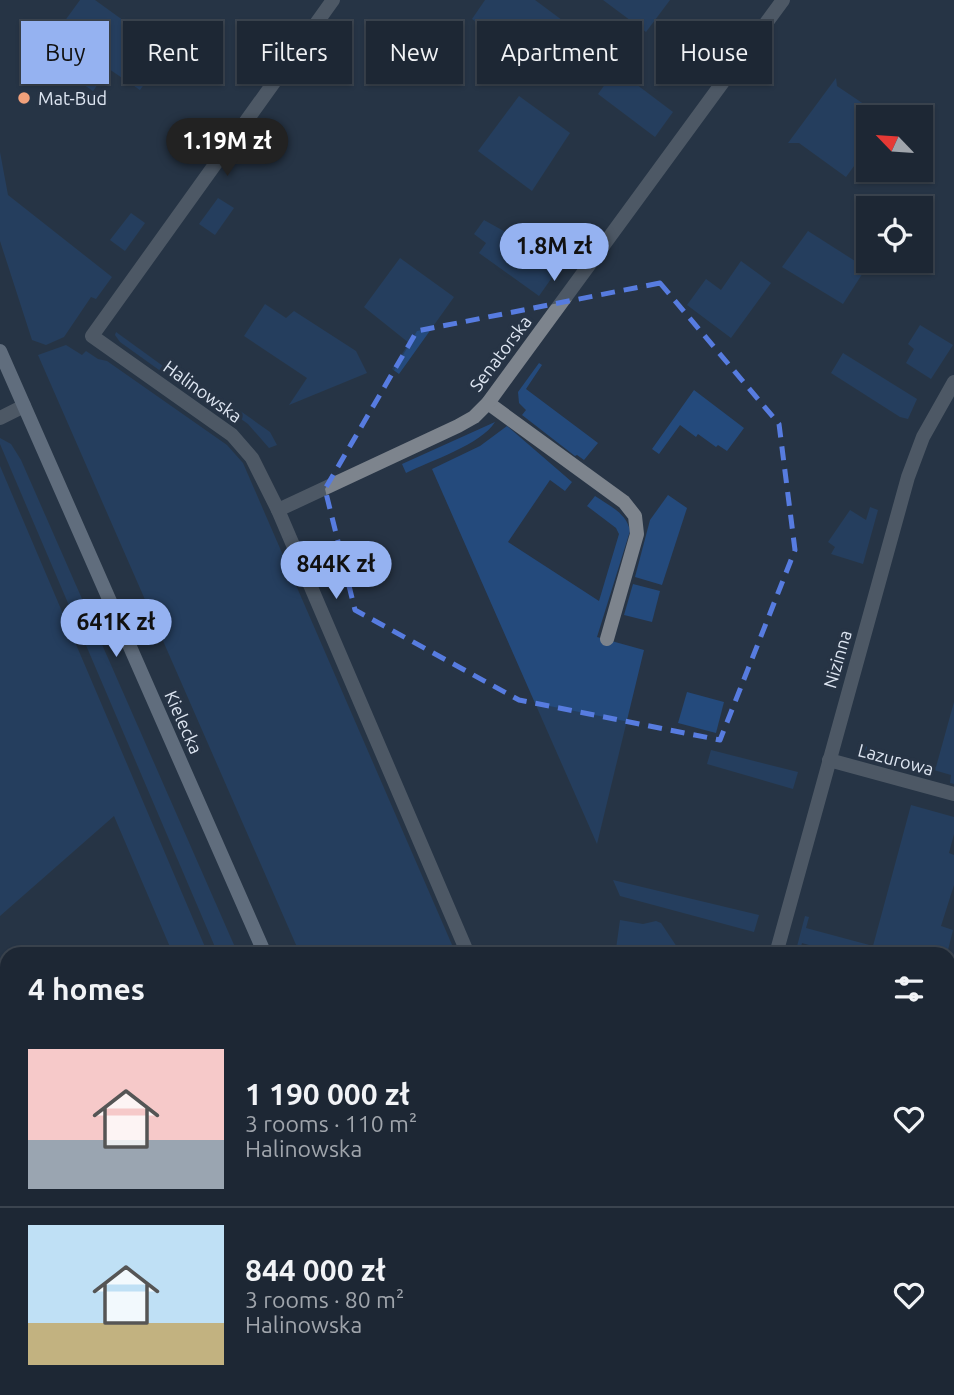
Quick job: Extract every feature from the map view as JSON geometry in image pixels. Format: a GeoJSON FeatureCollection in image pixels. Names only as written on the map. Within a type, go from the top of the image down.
{"type":"FeatureCollection","features":[{"type":"Feature","properties":{"kind":"main road","name":"Kielecka"},"geometry":{"type":"LineString","coordinates":[[0,351],[262,947]]}},
{"type":"Feature","properties":{"kind":"street","name":"Halinowska"},"geometry":{"type":"LineString","coordinates":[[333,0],[92,336],[232,435],[252,458],[278,510],[465,947]]}},
{"type":"Feature","properties":{"kind":"street","name":"Senatorska"},"geometry":{"type":"LineString","coordinates":[[278,510],[458,426],[488,403],[783,0]]}},
{"type":"Feature","properties":{"kind":"street","name":"Nizinna"},"geometry":{"type":"LineString","coordinates":[[778,947],[908,477],[923,437],[954,382]]}},
{"type":"Feature","properties":{"kind":"street"},"geometry":{"type":"LineString","coordinates":[[488,403],[624,502],[635,516],[637,534],[607,639]]}},
{"type":"Feature","properties":{"kind":"street"},"geometry":{"type":"LineString","coordinates":[[0,418],[24,406]]}},
{"type":"Feature","properties":{"kind":"street","name":"Lazurowa"},"geometry":{"type":"LineString","coordinates":[[829,760],[954,794]]}},
{"type":"Feature","properties":{"kind":"highlighted area"},"geometry":{"type":"Polygon","coordinates":[[[660,283],[779,424],[795,550],[720,740],[519,700],[355,610],[325,489],[417,331],[660,283]]]}},
{"type":"Feature","properties":{"kind":"shaded area"},"geometry":{"type":"Polygon","coordinates":[[[80,0],[95,0],[124,21],[123,78],[109,69],[109,21],[65,21],[80,0]]]}},
{"type":"Feature","properties":{"kind":"shaded area"},"geometry":{"type":"Polygon","coordinates":[[[485,0],[535,0],[563,21],[477,22],[472,19],[485,0]]]}},
{"type":"Feature","properties":{"kind":"shaded area"},"geometry":{"type":"Polygon","coordinates":[[[603,0],[670,0],[646,32],[642,29],[642,21],[631,21],[603,0]]]}},
{"type":"Feature","properties":{"kind":"shaded area"},"geometry":{"type":"Polygon","coordinates":[[[836,78],[837,86],[865,105],[856,105],[856,163],[846,177],[799,143],[788,143],[836,78]]]}},
{"type":"Feature","properties":{"kind":"shaded area"},"geometry":{"type":"Polygon","coordinates":[[[83,84],[98,84],[93,91],[83,84]]]}},
{"type":"Feature","properties":{"kind":"shaded area"},"geometry":{"type":"Polygon","coordinates":[[[131,84],[144,84],[140,90],[131,84]]]}},
{"type":"Feature","properties":{"kind":"shaded area"},"geometry":{"type":"Polygon","coordinates":[[[605,84],[636,84],[673,112],[655,137],[598,94],[605,84]]]}},
{"type":"Feature","properties":{"kind":"shaded area"},"geometry":{"type":"Polygon","coordinates":[[[519,96],[570,133],[532,191],[478,151],[519,96]]]}},
{"type":"Feature","properties":{"kind":"shaded area"},"geometry":{"type":"Polygon","coordinates":[[[0,152],[8,195],[112,277],[96,299],[91,297],[64,337],[46,345],[32,340],[0,241],[0,152]]]}},
{"type":"Feature","properties":{"kind":"shaded area"},"geometry":{"type":"Polygon","coordinates":[[[218,198],[234,208],[215,235],[199,224],[218,198]]]}},
{"type":"Feature","properties":{"kind":"shaded area"},"geometry":{"type":"Polygon","coordinates":[[[131,213],[145,223],[125,251],[110,240],[131,213]]]}},
{"type":"Feature","properties":{"kind":"shaded area"},"geometry":{"type":"Polygon","coordinates":[[[484,220],[518,239],[558,269],[539,296],[479,253],[486,243],[474,234],[484,220]]]}},
{"type":"Feature","properties":{"kind":"shaded area"},"geometry":{"type":"Polygon","coordinates":[[[808,231],[856,262],[856,273],[863,273],[843,304],[782,267],[808,231]]]}},
{"type":"Feature","properties":{"kind":"shaded area"},"geometry":{"type":"Polygon","coordinates":[[[400,258],[454,297],[399,374],[392,369],[409,343],[364,307],[400,258]]]}},
{"type":"Feature","properties":{"kind":"shaded area"},"geometry":{"type":"Polygon","coordinates":[[[741,261],[771,283],[731,338],[687,305],[706,279],[721,290],[741,261]]]}},
{"type":"Feature","properties":{"kind":"shaded area"},"geometry":{"type":"Polygon","coordinates":[[[265,304],[286,318],[294,311],[356,351],[367,373],[289,405],[307,378],[244,336],[265,304]]]}},
{"type":"Feature","properties":{"kind":"shaded area"},"geometry":{"type":"Polygon","coordinates":[[[920,325],[953,345],[931,379],[906,363],[914,349],[908,344],[920,325]]]}},
{"type":"Feature","properties":{"kind":"shaded area"},"geometry":{"type":"Polygon","coordinates":[[[116,332],[203,395],[208,405],[120,342],[116,332]]]}},
{"type":"Feature","properties":{"kind":"shaded area"},"geometry":{"type":"Polygon","coordinates":[[[66,345],[82,355],[86,351],[107,361],[227,445],[243,463],[453,947],[297,947],[38,355],[66,345]]]}},
{"type":"Feature","properties":{"kind":"shaded area"},"geometry":{"type":"Polygon","coordinates":[[[843,353],[917,399],[908,419],[900,417],[831,373],[843,353]]]}},
{"type":"Feature","properties":{"kind":"shaded area"},"geometry":{"type":"Polygon","coordinates":[[[539,363],[542,365],[526,389],[598,443],[584,460],[522,415],[526,410],[519,403],[518,392],[539,363]]]}},
{"type":"Feature","properties":{"kind":"shaded area"},"geometry":{"type":"Polygon","coordinates":[[[208,388],[270,432],[277,445],[269,448],[248,424],[215,400],[208,388]]]}},
{"type":"Feature","properties":{"kind":"shaded area"},"geometry":{"type":"Polygon","coordinates":[[[694,390],[744,428],[727,451],[718,445],[716,447],[698,434],[696,437],[680,425],[659,454],[652,449],[694,390]]]}},
{"type":"Feature","properties":{"kind":"shaded area"},"geometry":{"type":"Polygon","coordinates":[[[495,422],[479,438],[467,445],[406,473],[402,464],[495,422]]]}},
{"type":"Feature","properties":{"kind":"shaded area"},"geometry":{"type":"Polygon","coordinates":[[[507,426],[572,482],[565,491],[550,480],[508,542],[599,601],[619,534],[616,528],[587,506],[595,496],[621,514],[630,531],[597,637],[644,650],[597,844],[432,469],[480,446],[507,426]]]}},
{"type":"Feature","properties":{"kind":"shaded area"},"geometry":{"type":"Polygon","coordinates":[[[0,438],[11,444],[21,460],[235,947],[215,947],[0,444],[0,438]]]}},
{"type":"Feature","properties":{"kind":"shaded area"},"geometry":{"type":"Polygon","coordinates":[[[0,466],[205,947],[170,947],[114,816],[0,916],[0,466]]]}},
{"type":"Feature","properties":{"kind":"shaded area"},"geometry":{"type":"Polygon","coordinates":[[[668,495],[687,508],[662,585],[635,577],[650,520],[668,495]]]}},
{"type":"Feature","properties":{"kind":"shaded area"},"geometry":{"type":"Polygon","coordinates":[[[870,507],[878,510],[863,564],[831,554],[835,547],[828,542],[850,510],[866,520],[870,507]]]}},
{"type":"Feature","properties":{"kind":"shaded area"},"geometry":{"type":"Polygon","coordinates":[[[633,584],[660,591],[652,622],[624,615],[633,584]]]}},
{"type":"Feature","properties":{"kind":"shaded area"},"geometry":{"type":"Polygon","coordinates":[[[687,692],[724,702],[716,733],[678,723],[687,692]]]}},
{"type":"Feature","properties":{"kind":"shaded area"},"geometry":{"type":"Polygon","coordinates":[[[954,702],[954,784],[950,783],[951,775],[865,750],[865,744],[868,749],[936,767],[954,702]]]}},
{"type":"Feature","properties":{"kind":"shaded area"},"geometry":{"type":"Polygon","coordinates":[[[711,750],[798,772],[793,789],[707,764],[711,750]]]}},
{"type":"Feature","properties":{"kind":"shaded area"},"geometry":{"type":"Polygon","coordinates":[[[911,805],[954,817],[954,834],[949,853],[954,855],[954,885],[941,926],[953,930],[949,947],[816,947],[802,943],[801,947],[797,947],[805,916],[809,917],[806,928],[873,946],[911,805]]]}},
{"type":"Feature","properties":{"kind":"shaded area"},"geometry":{"type":"Polygon","coordinates":[[[613,880],[759,915],[754,932],[620,896],[613,880]]]}},
{"type":"Feature","properties":{"kind":"shaded area"},"geometry":{"type":"Polygon","coordinates":[[[620,920],[643,924],[656,921],[661,923],[677,947],[616,947],[620,920]]]}},
{"type":"Feature","properties":{"kind":"place","name":"Mat-Bud"},"geometry":{"type":"Point","coordinates":[24,98]}}]}
